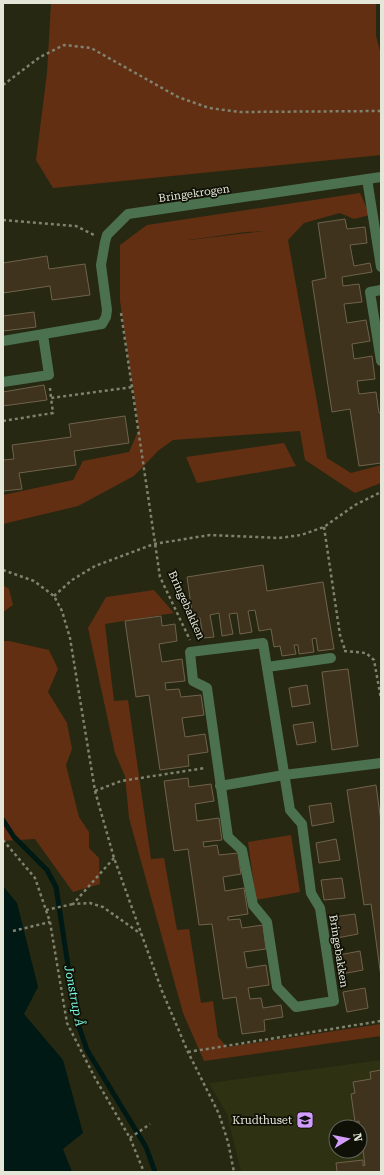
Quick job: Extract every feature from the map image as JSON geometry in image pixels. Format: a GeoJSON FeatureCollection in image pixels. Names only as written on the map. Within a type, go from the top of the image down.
{"type":"FeatureCollection","features":[{"type":"Feature","properties":{"kind":"street","name":"Bringekrogen"},"geometry":{"type":"LineString","coordinates":[[107,310],[101,265],[105,242],[108,235],[128,214],[381,177]]}},
{"type":"Feature","properties":{"kind":"street"},"geometry":{"type":"LineString","coordinates":[[367,179],[381,267]]}},
{"type":"Feature","properties":{"kind":"street"},"geometry":{"type":"LineString","coordinates":[[381,290],[370,292],[381,361]]}},
{"type":"Feature","properties":{"kind":"street"},"geometry":{"type":"LineString","coordinates":[[3,341],[102,324],[106,317],[107,310]]}},
{"type":"Feature","properties":{"kind":"street"},"geometry":{"type":"LineString","coordinates":[[3,382],[49,375],[43,335]]}},
{"type":"Feature","properties":{"kind":"street","name":"Bringebakken"},"geometry":{"type":"LineString","coordinates":[[263,643],[290,810],[302,824],[311,893],[320,908],[334,1001],[296,1007],[276,987],[267,922],[253,905],[242,850],[228,837],[206,688],[193,681],[190,652],[195,651],[263,643]]}},
{"type":"Feature","properties":{"kind":"street"},"geometry":{"type":"LineString","coordinates":[[267,667],[331,658]]}},
{"type":"Feature","properties":{"kind":"street"},"geometry":{"type":"LineString","coordinates":[[220,786],[284,775],[381,763]]}},
{"type":"Feature","properties":{"kind":"path"},"geometry":{"type":"LineString","coordinates":[[3,85],[40,56],[64,45],[91,48],[178,97],[209,108],[240,112],[381,111]]}},
{"type":"Feature","properties":{"kind":"path"},"geometry":{"type":"LineString","coordinates":[[3,220],[76,226],[105,242]]}},
{"type":"Feature","properties":{"kind":"path"},"geometry":{"type":"LineString","coordinates":[[107,310],[120,308],[133,387],[154,544]]}},
{"type":"Feature","properties":{"kind":"path"},"geometry":{"type":"LineString","coordinates":[[3,421],[53,413],[51,398],[133,387]]}},
{"type":"Feature","properties":{"kind":"path"},"geometry":{"type":"LineString","coordinates":[[54,596],[72,580],[95,566],[154,544],[210,535],[279,538],[301,535],[324,527],[355,505],[381,492]]}},
{"type":"Feature","properties":{"kind":"path"},"geometry":{"type":"LineString","coordinates":[[324,527],[340,635],[345,650]]}},
{"type":"Feature","properties":{"kind":"path","name":"Bringebakken"},"geometry":{"type":"LineString","coordinates":[[154,544],[160,577],[195,651]]}},
{"type":"Feature","properties":{"kind":"path"},"geometry":{"type":"LineString","coordinates":[[3,570],[34,581],[54,596],[62,611],[70,638],[95,791],[114,858],[162,991],[188,1052],[219,1114],[228,1142],[234,1172]]}},
{"type":"Feature","properties":{"kind":"path"},"geometry":{"type":"LineString","coordinates":[[331,658],[345,650],[366,653],[374,660],[381,699]]}},
{"type":"Feature","properties":{"kind":"path"},"geometry":{"type":"LineString","coordinates":[[95,791],[121,781],[218,766]]}},
{"type":"Feature","properties":{"kind":"path"},"geometry":{"type":"LineString","coordinates":[[3,840],[35,878],[50,922],[67,1023],[95,1078],[130,1138],[144,1172]]}},
{"type":"Feature","properties":{"kind":"path"},"geometry":{"type":"LineString","coordinates":[[73,904],[114,858]]}},
{"type":"Feature","properties":{"kind":"path"},"geometry":{"type":"LineString","coordinates":[[46,910],[73,904],[90,903],[103,907],[141,934]]}},
{"type":"Feature","properties":{"kind":"path"},"geometry":{"type":"LineString","coordinates":[[13,931],[50,922]]}},
{"type":"Feature","properties":{"kind":"path"},"geometry":{"type":"LineString","coordinates":[[188,1052],[381,1021]]}},
{"type":"Feature","properties":{"kind":"path"},"geometry":{"type":"LineString","coordinates":[[130,1138],[150,1124]]}},
{"type":"Feature","properties":{"kind":"shaded area"},"geometry":{"type":"Polygon","coordinates":[[[51,3],[376,3],[376,36],[381,55],[381,155],[53,188],[36,160],[47,73],[51,3]]]}},
{"type":"Feature","properties":{"kind":"shaded area"},"geometry":{"type":"Polygon","coordinates":[[[360,193],[370,215],[354,219],[340,213],[304,223],[288,240],[327,458],[351,473],[381,465],[381,483],[355,493],[305,460],[300,431],[173,440],[159,450],[134,476],[78,506],[3,524],[3,495],[73,480],[83,461],[129,452],[139,429],[120,301],[120,245],[147,225],[360,193]],[[264,231],[246,232],[188,240],[264,231]]]}},
{"type":"Feature","properties":{"kind":"shaded area"},"geometry":{"type":"Polygon","coordinates":[[[284,443],[296,466],[197,483],[186,457],[284,443]]]}},
{"type":"Feature","properties":{"kind":"shaded area"},"geometry":{"type":"Polygon","coordinates":[[[3,585],[9,589],[13,605],[3,612],[3,585]]]}},
{"type":"Feature","properties":{"kind":"shaded area"},"geometry":{"type":"Polygon","coordinates":[[[154,590],[174,613],[105,624],[114,701],[128,700],[151,859],[164,858],[177,930],[189,929],[201,1003],[213,1001],[218,1037],[227,1047],[381,1024],[381,1036],[204,1061],[183,1013],[129,818],[125,776],[115,753],[88,628],[106,597],[154,590]]]}},
{"type":"Feature","properties":{"kind":"shaded area"},"geometry":{"type":"Polygon","coordinates":[[[3,641],[49,650],[58,669],[48,692],[67,723],[72,749],[66,765],[79,817],[89,832],[89,848],[99,858],[100,884],[73,892],[35,839],[3,841],[3,641]]]}},
{"type":"Feature","properties":{"kind":"shaded area"},"geometry":{"type":"Polygon","coordinates":[[[291,835],[300,892],[256,900],[248,842],[291,835]]]}},
{"type":"Feature","properties":{"kind":"shaded area","name":"Krudthuset"},"geometry":{"type":"Polygon","coordinates":[[[381,1060],[381,1172],[241,1172],[227,1114],[209,1083],[381,1060]]]}},
{"type":"Feature","properties":{"kind":"water"},"geometry":{"type":"Polygon","coordinates":[[[3,886],[17,903],[38,987],[24,1014],[63,1060],[83,1133],[63,1149],[72,1172],[3,1172],[3,886]]]}},
{"type":"Feature","properties":{"kind":"building"},"geometry":{"type":"Polygon","coordinates":[[[345,219],[347,229],[365,227],[367,243],[350,245],[354,266],[370,263],[372,272],[342,277],[343,286],[359,284],[362,302],[344,304],[347,323],[366,320],[370,341],[352,344],[354,359],[372,356],[375,379],[357,381],[359,394],[376,392],[379,413],[381,413],[381,463],[359,466],[350,409],[332,412],[312,281],[326,278],[318,223],[345,219]]]}},
{"type":"Feature","properties":{"kind":"building"},"geometry":{"type":"Polygon","coordinates":[[[47,256],[49,269],[85,264],[90,295],[52,300],[50,286],[3,293],[3,263],[47,256]]]}},
{"type":"Feature","properties":{"kind":"building"},"geometry":{"type":"Polygon","coordinates":[[[34,312],[36,327],[3,331],[3,316],[34,312]]]}},
{"type":"Feature","properties":{"kind":"building"},"geometry":{"type":"Polygon","coordinates":[[[44,385],[47,400],[3,406],[3,392],[44,385]]]}},
{"type":"Feature","properties":{"kind":"building"},"geometry":{"type":"Polygon","coordinates":[[[125,416],[129,443],[74,451],[76,465],[19,473],[22,489],[3,491],[3,460],[14,459],[12,445],[71,437],[69,424],[125,416]]]}},
{"type":"Feature","properties":{"kind":"building"},"geometry":{"type":"Polygon","coordinates":[[[263,565],[267,591],[323,582],[334,649],[318,651],[316,638],[312,639],[314,652],[299,654],[298,645],[294,645],[296,654],[282,656],[280,646],[274,647],[271,629],[259,631],[255,610],[248,611],[252,632],[240,634],[237,613],[229,614],[233,634],[222,636],[219,613],[210,615],[214,637],[203,638],[200,618],[193,619],[187,577],[263,565]]]}},
{"type":"Feature","properties":{"kind":"building"},"geometry":{"type":"Polygon","coordinates":[[[161,616],[162,626],[175,624],[177,641],[159,644],[162,662],[182,659],[185,681],[165,683],[166,690],[179,689],[181,697],[201,695],[204,715],[182,718],[185,737],[205,734],[208,752],[188,755],[189,766],[160,770],[149,695],[136,697],[125,621],[161,616]]]}},
{"type":"Feature","properties":{"kind":"building"},"geometry":{"type":"Polygon","coordinates":[[[348,669],[358,746],[332,750],[322,672],[348,669]]]}},
{"type":"Feature","properties":{"kind":"building"},"geometry":{"type":"Polygon","coordinates":[[[307,685],[310,704],[292,707],[289,688],[307,685]]]}},
{"type":"Feature","properties":{"kind":"building"},"geometry":{"type":"Polygon","coordinates":[[[313,722],[316,742],[297,745],[293,725],[313,722]]]}},
{"type":"Feature","properties":{"kind":"building"},"geometry":{"type":"Polygon","coordinates":[[[188,778],[189,787],[211,784],[214,801],[195,804],[197,821],[219,818],[222,840],[203,842],[204,847],[217,845],[219,855],[238,853],[241,874],[223,877],[225,891],[244,888],[248,914],[228,917],[228,920],[240,919],[242,928],[263,925],[266,949],[244,952],[247,968],[266,965],[269,985],[248,988],[250,999],[261,998],[263,1008],[281,1005],[283,1017],[264,1020],[265,1031],[242,1034],[236,997],[223,999],[212,924],[199,925],[188,849],[174,851],[164,781],[188,778]]]}},
{"type":"Feature","properties":{"kind":"building"},"geometry":{"type":"Polygon","coordinates":[[[376,785],[381,822],[381,977],[371,904],[364,905],[347,790],[376,785]]]}},
{"type":"Feature","properties":{"kind":"building"},"geometry":{"type":"Polygon","coordinates":[[[331,803],[334,822],[312,826],[309,806],[331,803]]]}},
{"type":"Feature","properties":{"kind":"building"},"geometry":{"type":"Polygon","coordinates":[[[336,839],[340,860],[319,863],[316,843],[336,839]]]}},
{"type":"Feature","properties":{"kind":"building"},"geometry":{"type":"Polygon","coordinates":[[[342,878],[345,898],[324,900],[321,880],[342,878]]]}},
{"type":"Feature","properties":{"kind":"building"},"geometry":{"type":"Polygon","coordinates":[[[355,914],[358,934],[337,938],[333,917],[355,914]]]}},
{"type":"Feature","properties":{"kind":"building"},"geometry":{"type":"Polygon","coordinates":[[[360,951],[363,970],[342,974],[339,955],[360,951]]]}},
{"type":"Feature","properties":{"kind":"building"},"geometry":{"type":"Polygon","coordinates":[[[365,988],[368,1008],[347,1012],[343,992],[365,988]]]}},
{"type":"Feature","properties":{"kind":"building"},"geometry":{"type":"Polygon","coordinates":[[[381,1070],[381,1172],[337,1172],[336,1163],[363,1160],[363,1166],[365,1165],[364,1159],[368,1159],[368,1119],[355,1119],[351,1094],[355,1093],[353,1082],[371,1079],[370,1072],[381,1070]]]}},
{"type":"Feature","properties":{"kind":"waterway","name":"Jonstrup Å"},"geometry":{"type":"LineString","coordinates":[[3,820],[14,837],[47,870],[56,887],[76,1018],[87,1050],[146,1147],[155,1172]]}},
{"type":"Feature","properties":{"kind":"place","name":"Krudthuset"},"geometry":{"type":"Point","coordinates":[305,1120]}}]}
